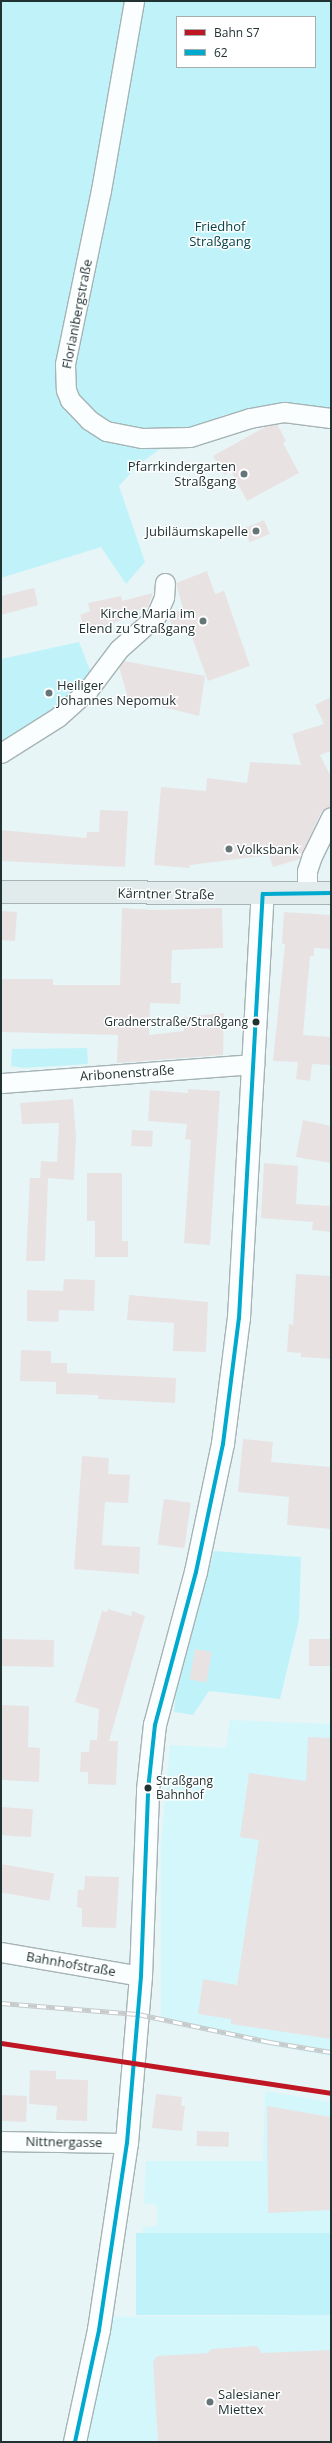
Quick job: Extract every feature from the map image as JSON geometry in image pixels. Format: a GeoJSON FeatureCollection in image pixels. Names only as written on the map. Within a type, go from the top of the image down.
{"type":"FeatureCollection","features":[{"type":"Feature","properties":{"kind":"main road","name":"Kärntner Straße"},"geometry":{"type":"LineString","coordinates":[[1,892],[263,894],[331,893]]}},
{"type":"Feature","properties":{"kind":"main road"},"geometry":{"type":"LineString","coordinates":[[75,2442],[99,2330],[127,2143],[141,1976],[144,1847],[155,1725],[196,1572],[223,1444],[239,1318],[263,894]]}},
{"type":"Feature","properties":{"kind":"street","name":"Florianibergstraße"},"geometry":{"type":"LineString","coordinates":[[134,1],[99,198],[68,345],[66,390],[77,409],[89,420],[106,431],[142,438],[190,437],[250,418],[284,412],[331,418]]}},
{"type":"Feature","properties":{"kind":"street"},"geometry":{"type":"LineString","coordinates":[[1,753],[58,717],[88,690],[119,649],[156,616],[164,597],[165,583]]}},
{"type":"Feature","properties":{"kind":"street"},"geometry":{"type":"LineString","coordinates":[[307,894],[307,871],[312,856],[331,818]]}},
{"type":"Feature","properties":{"kind":"street","name":"Aribonenstraße"},"geometry":{"type":"LineString","coordinates":[[1,1083],[254,1064]]}},
{"type":"Feature","properties":{"kind":"street","name":"Bahnhofstraße"},"geometry":{"type":"LineString","coordinates":[[1,1952],[141,1976]]}},
{"type":"Feature","properties":{"kind":"street","name":"Nittnergasse"},"geometry":{"type":"LineString","coordinates":[[1,2141],[127,2143]]}},
{"type":"Feature","properties":{"kind":"shaded area"},"geometry":{"type":"Polygon","coordinates":[[[230,1720],[331,1724],[331,2056],[256,2043],[161,2020],[161,1844],[170,1745],[226,1748],[230,1720]]]}},
{"type":"Feature","properties":{"kind":"shaded area"},"geometry":{"type":"Polygon","coordinates":[[[265,2091],[331,2102],[331,2233],[142,2238],[143,2227],[157,2226],[157,2205],[144,2203],[146,2161],[263,2161],[265,2091]]]}},
{"type":"Feature","properties":{"kind":"shaded area"},"geometry":{"type":"Polygon","coordinates":[[[331,2315],[331,2442],[63,2442],[79,2384],[92,2317],[331,2315]]]}},
{"type":"Feature","properties":{"kind":"green space","name":"Friedhof Straßgang"},"geometry":{"type":"Polygon","coordinates":[[[1,1],[331,1],[331,408],[286,403],[223,415],[190,437],[160,449],[138,465],[119,486],[145,562],[126,584],[101,547],[1,578],[1,1]]]}},
{"type":"Feature","properties":{"kind":"green space"},"geometry":{"type":"Polygon","coordinates":[[[79,642],[92,675],[60,708],[1,747],[1,659],[79,642]]]}},
{"type":"Feature","properties":{"kind":"green space"},"geometry":{"type":"Polygon","coordinates":[[[87,1048],[88,1064],[24,1068],[11,1066],[12,1049],[87,1048]]]}},
{"type":"Feature","properties":{"kind":"green space"},"geometry":{"type":"Polygon","coordinates":[[[214,1551],[301,1557],[299,1620],[280,1699],[209,1691],[193,1715],[174,1712],[176,1691],[214,1551]]]}},
{"type":"Feature","properties":{"kind":"green space"},"geometry":{"type":"Polygon","coordinates":[[[136,2233],[331,2233],[331,2315],[136,2315],[136,2233]]]}},
{"type":"Feature","properties":{"kind":"building"},"geometry":{"type":"Polygon","coordinates":[[[277,424],[286,441],[283,443],[299,473],[247,501],[231,471],[224,475],[213,456],[267,426],[277,424]]]}},
{"type":"Feature","properties":{"kind":"building","name":"Jubiläumskapelle"},"geometry":{"type":"Polygon","coordinates":[[[264,520],[270,534],[250,542],[244,529],[264,520]]]}},
{"type":"Feature","properties":{"kind":"building","name":"Kirche Maria im Elend zu Straßgang"},"geometry":{"type":"Polygon","coordinates":[[[207,571],[215,594],[224,591],[250,666],[208,681],[189,629],[175,634],[168,615],[183,609],[176,583],[207,571]]]}},
{"type":"Feature","properties":{"kind":"building"},"geometry":{"type":"Polygon","coordinates":[[[34,588],[38,605],[1,615],[1,596],[34,588]]]}},
{"type":"Feature","properties":{"kind":"building"},"geometry":{"type":"Polygon","coordinates":[[[153,593],[148,607],[124,616],[124,619],[86,633],[80,615],[90,611],[88,603],[121,596],[122,601],[153,593]]]}},
{"type":"Feature","properties":{"kind":"building"},"geometry":{"type":"Polygon","coordinates":[[[124,661],[205,676],[199,716],[128,698],[119,667],[124,661]]]}},
{"type":"Feature","properties":{"kind":"building"},"geometry":{"type":"Polygon","coordinates":[[[331,697],[331,751],[320,755],[331,777],[331,806],[321,812],[300,859],[273,867],[269,855],[190,865],[189,868],[154,865],[161,787],[206,791],[207,778],[247,783],[250,762],[301,765],[292,734],[324,724],[315,705],[331,697]]]}},
{"type":"Feature","properties":{"kind":"building"},"geometry":{"type":"Polygon","coordinates":[[[100,810],[128,811],[125,867],[1,861],[1,830],[86,838],[87,832],[99,832],[100,810]]]}},
{"type":"Feature","properties":{"kind":"building"},"geometry":{"type":"Polygon","coordinates":[[[122,908],[153,910],[222,908],[223,948],[172,950],[171,983],[181,983],[180,1004],[150,1003],[149,1035],[184,1031],[184,1017],[224,1013],[223,1055],[117,1063],[118,1035],[1,1032],[1,979],[53,979],[53,985],[120,985],[122,908]]]}},
{"type":"Feature","properties":{"kind":"building"},"geometry":{"type":"Polygon","coordinates":[[[1,911],[17,912],[15,941],[1,940],[1,911]]]}},
{"type":"Feature","properties":{"kind":"building"},"geometry":{"type":"Polygon","coordinates":[[[284,912],[331,915],[331,949],[314,948],[314,956],[310,956],[303,1035],[331,1037],[331,1065],[312,1064],[310,1081],[296,1079],[298,1062],[273,1061],[285,944],[282,944],[284,912]]]}},
{"type":"Feature","properties":{"kind":"building"},"geometry":{"type":"Polygon","coordinates":[[[188,1089],[220,1091],[210,1245],[184,1243],[191,1140],[185,1139],[187,1124],[148,1121],[150,1090],[188,1093],[188,1089]]]}},
{"type":"Feature","properties":{"kind":"building"},"geometry":{"type":"Polygon","coordinates":[[[73,1099],[76,1136],[74,1180],[48,1178],[45,1261],[26,1261],[30,1178],[40,1178],[41,1161],[57,1162],[59,1123],[22,1124],[20,1103],[73,1099]]]}},
{"type":"Feature","properties":{"kind":"building"},"geometry":{"type":"Polygon","coordinates":[[[303,1120],[331,1126],[331,1163],[296,1157],[303,1120]]]}},
{"type":"Feature","properties":{"kind":"building"},"geometry":{"type":"Polygon","coordinates":[[[132,1130],[153,1131],[152,1147],[131,1146],[132,1130]]]}},
{"type":"Feature","properties":{"kind":"building"},"geometry":{"type":"Polygon","coordinates":[[[264,1163],[298,1166],[296,1204],[331,1206],[331,1232],[312,1230],[313,1222],[261,1218],[264,1163]]]}},
{"type":"Feature","properties":{"kind":"building"},"geometry":{"type":"Polygon","coordinates":[[[87,1173],[122,1173],[122,1241],[128,1241],[128,1257],[95,1257],[95,1221],[87,1221],[87,1173]]]}},
{"type":"Feature","properties":{"kind":"building"},"geometry":{"type":"Polygon","coordinates":[[[296,1274],[331,1276],[331,1359],[301,1357],[301,1353],[287,1352],[289,1324],[293,1325],[296,1274]]]}},
{"type":"Feature","properties":{"kind":"building"},"geometry":{"type":"Polygon","coordinates":[[[64,1279],[95,1280],[94,1311],[59,1310],[58,1322],[27,1321],[27,1290],[63,1291],[64,1279]]]}},
{"type":"Feature","properties":{"kind":"building"},"geometry":{"type":"Polygon","coordinates":[[[129,1295],[208,1302],[206,1352],[173,1351],[174,1323],[127,1320],[129,1295]]]}},
{"type":"Feature","properties":{"kind":"building"},"geometry":{"type":"Polygon","coordinates":[[[21,1350],[51,1351],[51,1363],[67,1363],[67,1373],[176,1378],[175,1403],[98,1399],[98,1395],[56,1394],[56,1382],[20,1381],[21,1350]]]}},
{"type":"Feature","properties":{"kind":"building"},"geometry":{"type":"Polygon","coordinates":[[[243,1439],[273,1442],[271,1462],[331,1467],[331,1529],[287,1525],[289,1497],[238,1492],[243,1439]]]}},
{"type":"Feature","properties":{"kind":"building"},"geometry":{"type":"Polygon","coordinates":[[[82,1456],[109,1458],[108,1474],[130,1475],[128,1503],[105,1502],[102,1545],[140,1547],[139,1574],[74,1569],[82,1456]]]}},
{"type":"Feature","properties":{"kind":"building"},"geometry":{"type":"Polygon","coordinates":[[[164,1499],[191,1503],[184,1548],[158,1545],[164,1499]]]}},
{"type":"Feature","properties":{"kind":"building"},"geometry":{"type":"Polygon","coordinates":[[[108,1609],[131,1616],[132,1611],[145,1616],[109,1741],[118,1741],[116,1785],[88,1784],[88,1772],[80,1772],[81,1752],[89,1752],[90,1740],[97,1740],[99,1709],[75,1702],[102,1611],[107,1612],[108,1609]]]}},
{"type":"Feature","properties":{"kind":"building"},"geometry":{"type":"Polygon","coordinates":[[[1,1639],[54,1640],[54,1667],[1,1666],[1,1639]]]}},
{"type":"Feature","properties":{"kind":"building"},"geometry":{"type":"Polygon","coordinates":[[[309,1639],[331,1639],[331,1666],[309,1666],[309,1639]]]}},
{"type":"Feature","properties":{"kind":"building"},"geometry":{"type":"Polygon","coordinates":[[[195,1649],[212,1652],[206,1682],[190,1680],[195,1649]]]}},
{"type":"Feature","properties":{"kind":"building"},"geometry":{"type":"Polygon","coordinates":[[[1,1705],[29,1706],[28,1747],[40,1748],[39,1782],[1,1780],[1,1705]]]}},
{"type":"Feature","properties":{"kind":"building"},"geometry":{"type":"Polygon","coordinates":[[[308,1737],[331,1738],[331,2039],[231,2024],[231,2019],[198,2014],[203,1979],[237,1985],[259,1840],[240,1837],[249,1773],[306,1781],[308,1737]]]}},
{"type":"Feature","properties":{"kind":"building"},"geometry":{"type":"Polygon","coordinates":[[[1,1807],[33,1809],[31,1837],[1,1835],[1,1807]]]}},
{"type":"Feature","properties":{"kind":"building"},"geometry":{"type":"Polygon","coordinates":[[[1,1864],[54,1873],[49,1901],[1,1892],[1,1864]]]}},
{"type":"Feature","properties":{"kind":"building"},"geometry":{"type":"Polygon","coordinates":[[[85,1876],[119,1877],[116,1928],[82,1927],[82,1908],[77,1907],[78,1890],[84,1890],[85,1876]]]}},
{"type":"Feature","properties":{"kind":"building"},"geometry":{"type":"Polygon","coordinates":[[[30,2070],[56,2071],[56,2079],[88,2080],[87,2121],[56,2120],[57,2106],[29,2104],[30,2070]]]}},
{"type":"Feature","properties":{"kind":"building"},"geometry":{"type":"Polygon","coordinates":[[[156,2094],[182,2097],[181,2106],[185,2106],[182,2131],[152,2128],[156,2094]]]}},
{"type":"Feature","properties":{"kind":"building"},"geometry":{"type":"Polygon","coordinates":[[[1,2095],[27,2096],[26,2122],[1,2121],[1,2095]]]}},
{"type":"Feature","properties":{"kind":"building"},"geometry":{"type":"Polygon","coordinates":[[[267,2106],[331,2117],[331,2210],[268,2213],[267,2106]]]}},
{"type":"Feature","properties":{"kind":"building"},"geometry":{"type":"Polygon","coordinates":[[[197,2131],[229,2132],[228,2147],[196,2146],[197,2131]]]}},
{"type":"Feature","properties":{"kind":"building","name":"Salesianer Miettex"},"geometry":{"type":"Polygon","coordinates":[[[257,2346],[262,2353],[331,2350],[331,2442],[158,2442],[153,2362],[157,2356],[208,2353],[211,2349],[257,2346]]]}},
{"type":"Feature","properties":{"kind":"railway"},"geometry":{"type":"LineString","coordinates":[[1,2003],[138,2014],[270,2042],[331,2052]]}},
{"type":"Feature","properties":{"kind":"rail line","name":"S7"},"geometry":{"type":"LineString","coordinates":[[1,2043],[331,2093]]}},
{"type":"Feature","properties":{"kind":"transit line","name":"62"},"geometry":{"type":"LineString","coordinates":[[263,894],[331,893]]}},
{"type":"Feature","properties":{"kind":"transit line","name":"62"},"geometry":{"type":"LineString","coordinates":[[75,2442],[99,2330],[127,2143],[141,1976],[148,1790],[155,1725],[196,1572],[223,1444],[239,1318],[263,894]]}},
{"type":"Feature","properties":{"kind":"place","name":"Pfarrkindergarten Straßgang"},"geometry":{"type":"Point","coordinates":[244,474]}},
{"type":"Feature","properties":{"kind":"place","name":"Jubiläumskapelle"},"geometry":{"type":"Point","coordinates":[256,531]}},
{"type":"Feature","properties":{"kind":"place","name":"Kirche Maria im Elend zu Straßgang"},"geometry":{"type":"Point","coordinates":[203,621]}},
{"type":"Feature","properties":{"kind":"place","name":"Heiliger Johannes Nepomuk"},"geometry":{"type":"Point","coordinates":[49,693]}},
{"type":"Feature","properties":{"kind":"place","name":"Volksbank"},"geometry":{"type":"Point","coordinates":[229,849]}},
{"type":"Feature","properties":{"kind":"place","name":"Gradnerstraße/Straßgang"},"geometry":{"type":"Point","coordinates":[256,1022]}},
{"type":"Feature","properties":{"kind":"place","name":"Straßgang Bahnhof"},"geometry":{"type":"Point","coordinates":[148,1788]}},
{"type":"Feature","properties":{"kind":"place","name":"Salesianer Miettex"},"geometry":{"type":"Point","coordinates":[210,2402]}}]}
